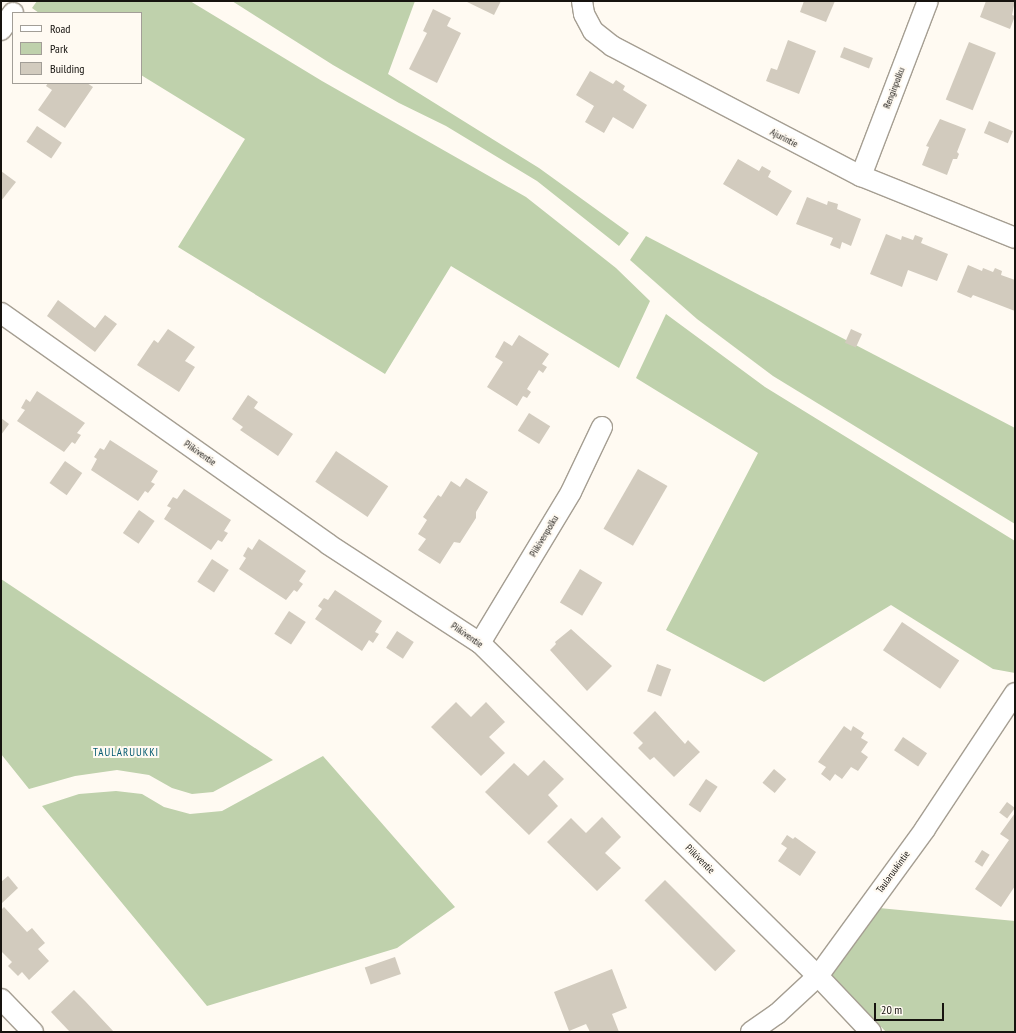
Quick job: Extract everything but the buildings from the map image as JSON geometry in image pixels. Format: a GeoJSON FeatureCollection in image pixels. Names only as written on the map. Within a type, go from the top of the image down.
{"type":"FeatureCollection","features":[{"type":"Feature","properties":{"kind":"street"},"geometry":{"type":"LineString","coordinates":[[14,12],[22,1]]}},
{"type":"Feature","properties":{"kind":"street","name":"Ajurintie"},"geometry":{"type":"LineString","coordinates":[[582,1],[584,14],[593,31],[612,46],[861,176],[1015,238]]}},
{"type":"Feature","properties":{"kind":"street","name":"Renginpolku"},"geometry":{"type":"LineString","coordinates":[[861,176],[928,1]]}},
{"type":"Feature","properties":{"kind":"street"},"geometry":{"type":"LineString","coordinates":[[1,30],[12,14]]}},
{"type":"Feature","properties":{"kind":"street","name":"Piikiventie"},"geometry":{"type":"LineString","coordinates":[[1,313],[328,544],[480,642],[818,976],[871,1032]]}},
{"type":"Feature","properties":{"kind":"street","name":"Piikivenpolku"},"geometry":{"type":"LineString","coordinates":[[480,642],[572,492],[602,427]]}},
{"type":"Feature","properties":{"kind":"street","name":"Taularuukintie"},"geometry":{"type":"LineString","coordinates":[[751,1032],[777,1014],[818,976],[925,829],[1015,693]]}},
{"type":"Feature","properties":{"kind":"street"},"geometry":{"type":"LineString","coordinates":[[1,999],[33,1032]]}},
{"type":"Feature","properties":{"kind":"green space"},"geometry":{"type":"Polygon","coordinates":[[[37,1],[190,1],[322,81],[526,197],[616,268],[650,301],[619,368],[451,266],[385,374],[178,247],[245,139],[142,76],[142,12],[38,12],[32,8],[37,1]]]}},
{"type":"Feature","properties":{"kind":"green space"},"geometry":{"type":"Polygon","coordinates":[[[232,1],[415,1],[388,74],[539,168],[629,233],[619,246],[537,181],[446,126],[399,103],[333,65],[232,1]]]}},
{"type":"Feature","properties":{"kind":"green space"},"geometry":{"type":"Polygon","coordinates":[[[646,236],[1015,428],[1015,524],[773,376],[697,319],[630,260],[646,236]]]}},
{"type":"Feature","properties":{"kind":"green space"},"geometry":{"type":"Polygon","coordinates":[[[666,314],[765,387],[1015,541],[1015,673],[993,669],[891,605],[764,682],[666,630],[758,453],[636,378],[666,314]]]}},
{"type":"Feature","properties":{"kind":"green space"},"geometry":{"type":"Polygon","coordinates":[[[1,579],[273,760],[213,792],[192,794],[172,788],[149,775],[117,770],[75,776],[29,789],[1,754],[1,579]]]}},
{"type":"Feature","properties":{"kind":"green space"},"geometry":{"type":"Polygon","coordinates":[[[323,756],[455,907],[397,948],[207,1006],[42,806],[79,794],[116,791],[142,794],[164,807],[190,814],[222,811],[323,756]]]}},
{"type":"Feature","properties":{"kind":"green space"},"geometry":{"type":"Polygon","coordinates":[[[879,908],[1015,921],[1015,1032],[886,1032],[831,974],[879,908]]]}},
{"type":"Feature","properties":{"kind":"district","name":"TAULARUUKKI"},"geometry":{"type":"Point","coordinates":[126,752]}}]}
